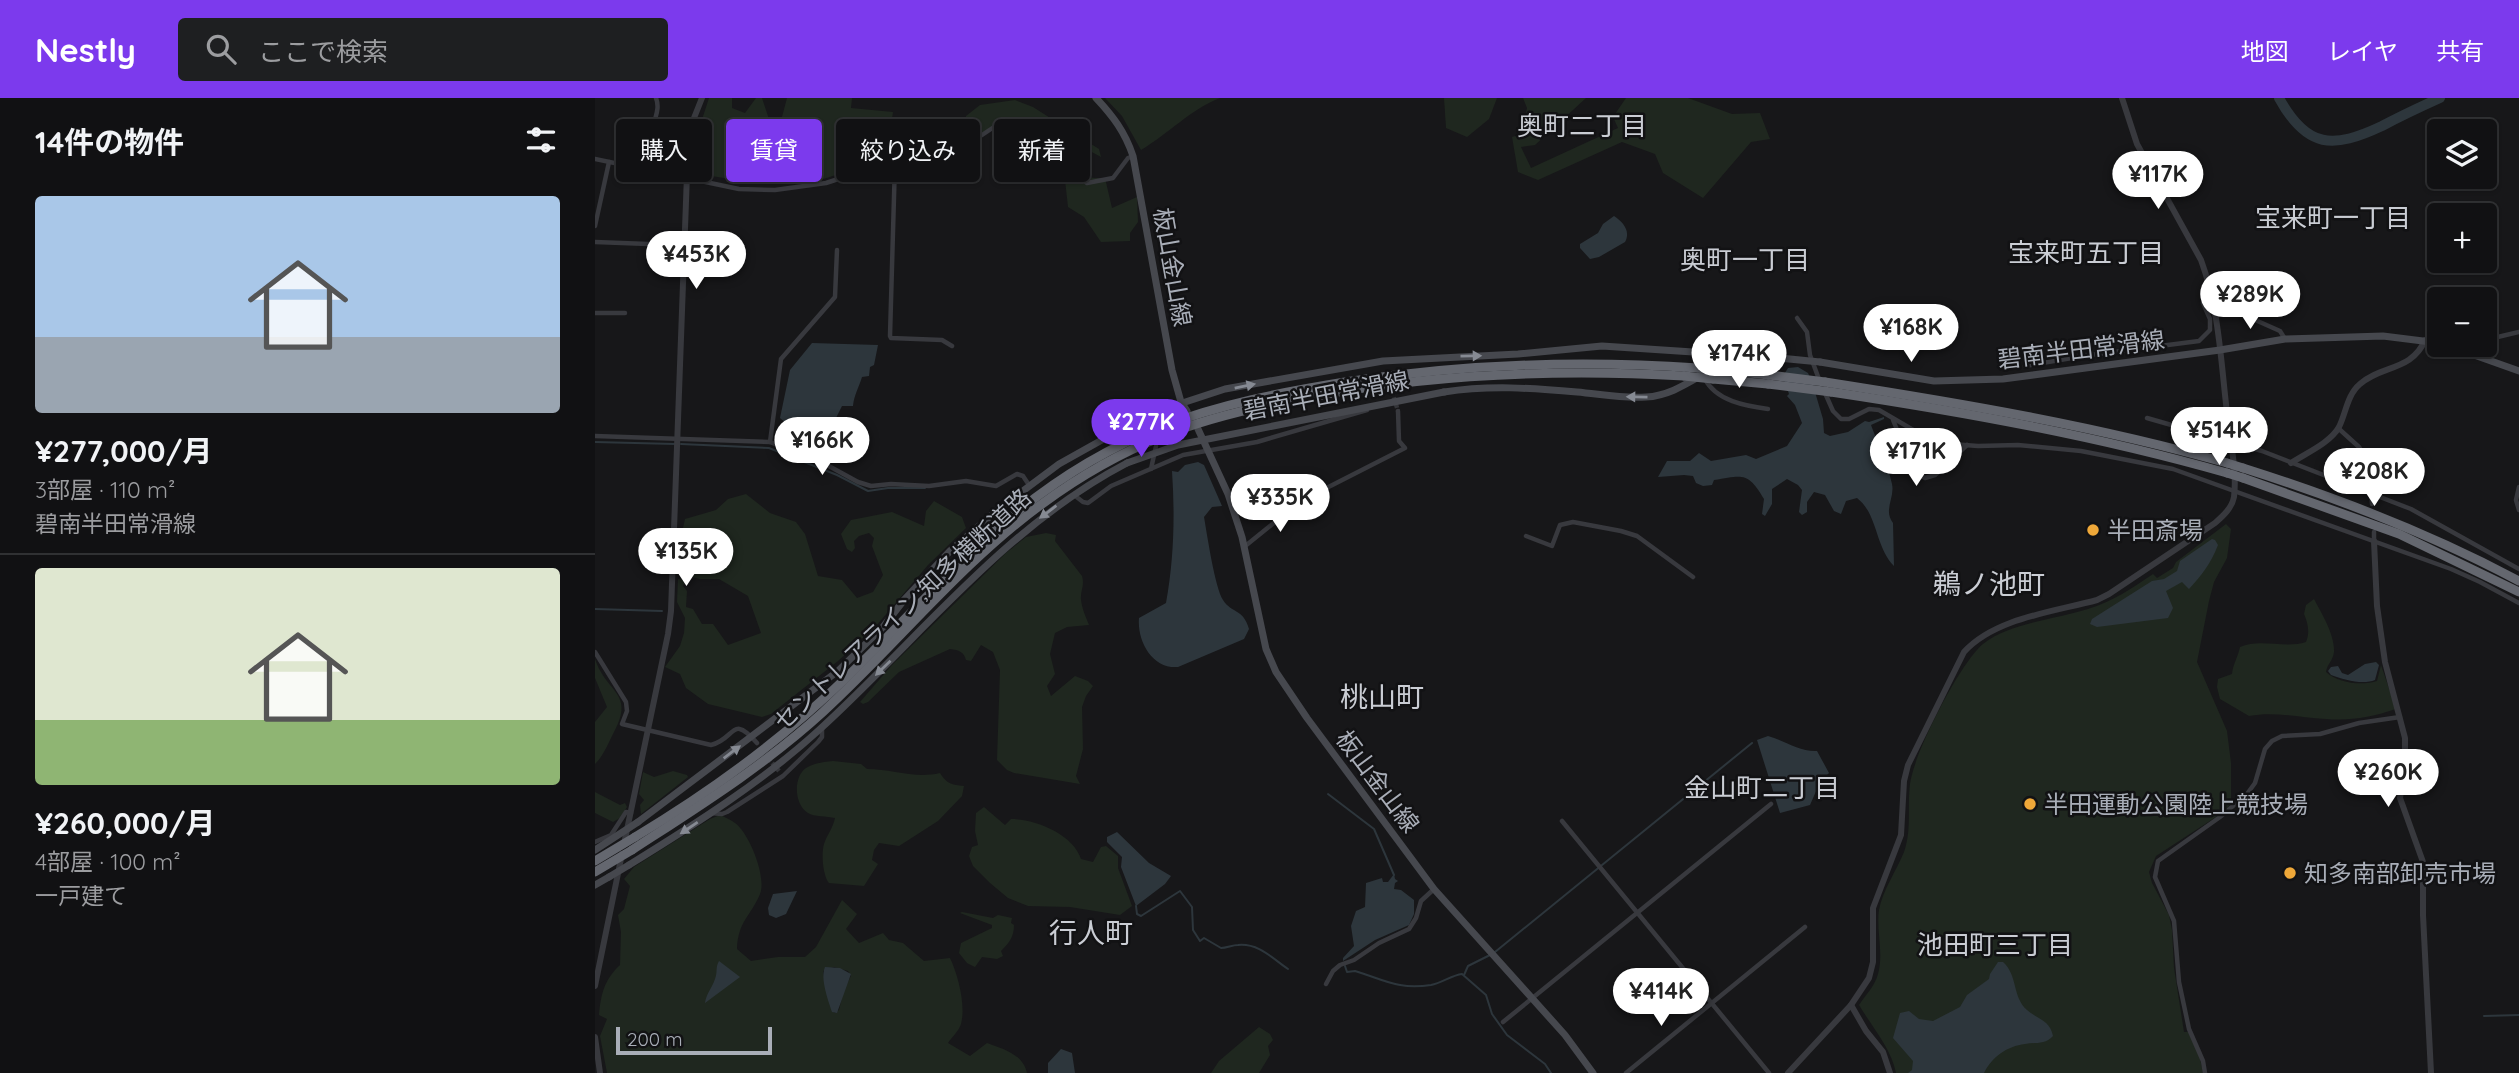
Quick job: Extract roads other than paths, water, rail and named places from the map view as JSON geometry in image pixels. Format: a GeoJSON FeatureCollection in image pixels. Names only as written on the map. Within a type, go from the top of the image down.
{"type":"FeatureCollection","features":[{"type":"Feature","properties":{"kind":"highway","name":"セントレアライン;知多横断道路"},"geometry":{"type":"LineString","coordinates":[[595,861],[728,776],[792,726],[847,677],[968,556],[1021,509],[1077,470],[1138,437],[1191,416],[1249,400],[1380,377],[1543,364],[1619,364],[1705,374],[1825,382],[2025,416],[2132,439],[2368,512],[2519,581]]}},
{"type":"Feature","properties":{"kind":"highway","name":"セントレアライン;知多横断道路"},"geometry":{"type":"LineString","coordinates":[[595,872],[706,803],[803,729],[860,677],[971,566],[1027,516],[1080,478],[1141,446],[1225,415],[1372,387],[1510,375],[1595,373],[1683,376],[1731,371],[1831,392],[2054,431],[2227,468]]}},
{"type":"Feature","properties":{"kind":"highway","name":"セントレアライン;知多横断道路"},"geometry":{"type":"LineString","coordinates":[[2243,473],[2399,534],[2519,592]]}},
{"type":"Feature","properties":{"kind":"main road","name":"板山金山線"},"geometry":{"type":"LineString","coordinates":[[1096,98],[1115,118],[1126,135],[1133,156],[1172,370],[1181,402],[1187,411]]}},
{"type":"Feature","properties":{"kind":"main road","name":"碧南半田常滑線"},"geometry":{"type":"LineString","coordinates":[[595,850],[754,740],[859,652],[950,551],[1029,485],[1082,450],[1181,402],[1225,390],[1384,365],[1623,346],[1820,362],[1895,376],[1952,382],[2003,379],[2285,339],[2349,335],[2425,340]]}},
{"type":"Feature","properties":{"kind":"main road"},"geometry":{"type":"LineString","coordinates":[[1704,353],[1711,360],[1711,368],[1705,374]]}},
{"type":"Feature","properties":{"kind":"main road","name":"碧南半田常滑線"},"geometry":{"type":"LineString","coordinates":[[595,885],[710,813],[778,764],[822,727],[988,562],[1030,526],[1073,495],[1127,463],[1178,445],[1444,392],[1510,387],[1648,397],[1671,392],[1717,365],[1735,359],[1769,357]]}},
{"type":"Feature","properties":{"kind":"main road"},"geometry":{"type":"LineString","coordinates":[[2488,357],[2519,370]]}},
{"type":"Feature","properties":{"kind":"main road","name":"板山金山線"},"geometry":{"type":"LineString","coordinates":[[1198,429],[1228,494],[1244,547],[1266,649],[1276,673],[1434,889],[1576,1048],[1593,1073]]}},
{"type":"Feature","properties":{"kind":"street"},"geometry":{"type":"LineString","coordinates":[[654,119],[658,106],[656,98]]}},
{"type":"Feature","properties":{"kind":"street"},"geometry":{"type":"LineString","coordinates":[[694,119],[702,98]]}},
{"type":"Feature","properties":{"kind":"street"},"geometry":{"type":"LineString","coordinates":[[1788,1073],[1851,1005],[1865,986],[1873,962],[1873,908],[1901,835],[1904,781],[1908,765],[1964,652],[1974,641],[2002,625],[2097,600],[2109,594],[2215,523],[2230,507],[2234,492],[2231,441],[2211,294],[2201,260],[2137,144],[2122,98]]}},
{"type":"Feature","properties":{"kind":"street"},"geometry":{"type":"LineString","coordinates":[[1090,182],[1113,178],[1128,158],[1133,156]]}},
{"type":"Feature","properties":{"kind":"street"},"geometry":{"type":"LineString","coordinates":[[595,159],[616,163]]}},
{"type":"Feature","properties":{"kind":"street"},"geometry":{"type":"LineString","coordinates":[[595,226],[609,162]]}},
{"type":"Feature","properties":{"kind":"street"},"geometry":{"type":"LineString","coordinates":[[705,182],[739,189],[775,190],[836,180]]}},
{"type":"Feature","properties":{"kind":"street"},"geometry":{"type":"LineString","coordinates":[[595,986],[671,611],[686,182]]}},
{"type":"Feature","properties":{"kind":"street"},"geometry":{"type":"LineString","coordinates":[[894,182],[890,336],[942,340],[952,346]]}},
{"type":"Feature","properties":{"kind":"street"},"geometry":{"type":"LineString","coordinates":[[595,242],[675,245]]}},
{"type":"Feature","properties":{"kind":"street"},"geometry":{"type":"LineString","coordinates":[[770,442],[781,359],[835,297],[837,250]]}},
{"type":"Feature","properties":{"kind":"street"},"geometry":{"type":"LineString","coordinates":[[2025,366],[2199,341],[2210,330],[2210,319],[2203,303],[2211,294],[2220,292],[2253,319],[2280,331],[2285,339]]}},
{"type":"Feature","properties":{"kind":"street"},"geometry":{"type":"LineString","coordinates":[[595,313],[625,313]]}},
{"type":"Feature","properties":{"kind":"street"},"geometry":{"type":"LineString","coordinates":[[1797,318],[1807,332],[1814,366],[1836,416],[1849,419],[1859,412],[1879,410],[1932,438],[1967,446],[2018,444],[2081,451],[2173,469],[2311,517],[2480,582],[2519,603]]}},
{"type":"Feature","properties":{"kind":"street"},"geometry":{"type":"LineString","coordinates":[[2497,337],[2519,332]]}},
{"type":"Feature","properties":{"kind":"street"},"geometry":{"type":"LineString","coordinates":[[2291,463],[2318,447],[2339,428],[2352,394],[2360,383],[2415,357],[2425,340]]}},
{"type":"Feature","properties":{"kind":"street"},"geometry":{"type":"LineString","coordinates":[[1705,374],[1712,389],[1730,400],[1768,409]]}},
{"type":"Feature","properties":{"kind":"street"},"geometry":{"type":"LineString","coordinates":[[1573,392],[1574,382]]}},
{"type":"Feature","properties":{"kind":"street"},"geometry":{"type":"LineString","coordinates":[[1073,495],[1088,503],[1111,486],[1183,455],[1257,442],[1388,403]]}},
{"type":"Feature","properties":{"kind":"street"},"geometry":{"type":"LineString","coordinates":[[1244,547],[1301,501],[1405,448],[1399,440],[1398,411]]}},
{"type":"Feature","properties":{"kind":"street"},"geometry":{"type":"LineString","coordinates":[[2147,418],[2231,441],[2411,509],[2519,569]]}},
{"type":"Feature","properties":{"kind":"street"},"geometry":{"type":"LineString","coordinates":[[1892,419],[1913,468],[1925,478],[1935,475],[1967,446]]}},
{"type":"Feature","properties":{"kind":"street"},"geometry":{"type":"LineString","coordinates":[[2339,428],[2359,447],[2368,461],[2372,503]]}},
{"type":"Feature","properties":{"kind":"street"},"geometry":{"type":"LineString","coordinates":[[595,436],[770,442],[827,465],[865,485],[929,486],[966,481],[996,486],[1017,474],[1023,476],[1029,485]]}},
{"type":"Feature","properties":{"kind":"street"},"geometry":{"type":"LineString","coordinates":[[1151,469],[1156,446]]}},
{"type":"Feature","properties":{"kind":"street"},"geometry":{"type":"LineString","coordinates":[[2519,487],[2516,500],[2519,510]]}},
{"type":"Feature","properties":{"kind":"street"},"geometry":{"type":"LineString","coordinates":[[1526,536],[1552,546],[1560,525],[1573,522],[1621,531],[1637,536],[1693,577]]}},
{"type":"Feature","properties":{"kind":"street"},"geometry":{"type":"LineString","coordinates":[[2374,532],[2377,606],[2383,653],[2406,750],[2400,798],[2417,842],[2424,873],[2423,926],[2431,1073]]}},
{"type":"Feature","properties":{"kind":"street"},"geometry":{"type":"LineString","coordinates":[[595,652],[626,702],[627,711],[622,724],[711,745],[720,743],[736,728],[744,730],[754,740]]}},
{"type":"Feature","properties":{"kind":"street"},"geometry":{"type":"LineString","coordinates":[[2205,1073],[2203,1061],[2189,1029],[2177,961],[2175,926],[2154,874],[2158,861],[2220,817],[2247,794],[2255,783],[2265,748],[2272,741],[2282,736],[2320,734],[2359,723],[2400,717]]}},
{"type":"Feature","properties":{"kind":"street"},"geometry":{"type":"LineString","coordinates":[[710,813],[727,812],[783,776],[822,737],[822,727]]}},
{"type":"Feature","properties":{"kind":"street"},"geometry":{"type":"LineString","coordinates":[[779,771],[783,776]]}},
{"type":"Feature","properties":{"kind":"street"},"geometry":{"type":"LineString","coordinates":[[1503,1022],[1770,804]]}},
{"type":"Feature","properties":{"kind":"street"},"geometry":{"type":"LineString","coordinates":[[595,842],[611,835],[626,812],[631,813]]}},
{"type":"Feature","properties":{"kind":"street"},"geometry":{"type":"LineString","coordinates":[[1563,821],[1769,1073]]}},
{"type":"Feature","properties":{"kind":"street"},"geometry":{"type":"LineString","coordinates":[[1326,984],[1340,965],[1409,929],[1416,918],[1421,901],[1434,889]]}},
{"type":"Feature","properties":{"kind":"street"},"geometry":{"type":"LineString","coordinates":[[1626,1073],[1805,927]]}},
{"type":"Feature","properties":{"kind":"street"},"geometry":{"type":"LineString","coordinates":[[1851,1005],[1866,1031],[1883,1052],[1890,1073]]}},
{"type":"Feature","properties":{"kind":"street"},"geometry":{"type":"LineString","coordinates":[[595,1037],[600,1073]]}},
{"type":"Feature","properties":{"kind":"waterway"},"geometry":{"type":"LineString","coordinates":[[2279,98],[2300,127],[2323,140],[2335,141],[2365,133],[2440,98]]}},
{"type":"Feature","properties":{"kind":"waterway"},"geometry":{"type":"LineString","coordinates":[[595,442],[675,444]]}},
{"type":"Feature","properties":{"kind":"waterway"},"geometry":{"type":"LineString","coordinates":[[681,444],[769,448],[837,475],[868,491],[925,488]]}},
{"type":"Feature","properties":{"kind":"waterway"},"geometry":{"type":"LineString","coordinates":[[595,609],[662,611]]}},
{"type":"Feature","properties":{"kind":"waterway"},"geometry":{"type":"LineString","coordinates":[[1495,952],[1752,743]]}},
{"type":"Feature","properties":{"kind":"waterway"},"geometry":{"type":"LineString","coordinates":[[1328,794],[1374,829],[1394,875]]}},
{"type":"Feature","properties":{"kind":"waterway"},"geometry":{"type":"LineString","coordinates":[[1136,906],[1137,914],[1141,916],[1180,891],[1192,907],[1193,930],[1200,941],[1204,938],[1221,948],[1253,946],[1288,969]]}},
{"type":"Feature","properties":{"kind":"waterway"},"geometry":{"type":"LineString","coordinates":[[1464,975],[1468,966],[1490,955]]}},
{"type":"Feature","properties":{"kind":"waterway"},"geometry":{"type":"LineString","coordinates":[[1345,966],[1347,972],[1355,971],[1409,986],[1431,985],[1462,974],[1486,995],[1492,1014],[1507,1035],[1545,1064],[1551,1073]]}},
{"type":"Feature","properties":{"kind":"waterway"},"geometry":{"type":"LineString","coordinates":[[2484,1016],[2519,1015]]}},
{"type":"Feature","properties":{"kind":"tunnel"},"geometry":{"type":"LineString","coordinates":[[1390,385],[1398,411]]}},
{"type":"Feature","properties":{"kind":"tunnel"},"geometry":{"type":"LineString","coordinates":[[768,758],[779,771]]}},
{"type":"Feature","properties":{"kind":"place","name":"半田斎場"},"geometry":{"type":"Point","coordinates":[2093,530]}},
{"type":"Feature","properties":{"kind":"place","name":"半田運動公園陸上競技場"},"geometry":{"type":"Point","coordinates":[2030,804]}},
{"type":"Feature","properties":{"kind":"place","name":"知多南部卸売市場"},"geometry":{"type":"Point","coordinates":[2290,873]}},
{"type":"Feature","properties":{"kind":"district","name":"奥町二丁目"},"geometry":{"type":"Point","coordinates":[1582,125]}},
{"type":"Feature","properties":{"kind":"district","name":"宝来町一丁目"},"geometry":{"type":"Point","coordinates":[2333,217]}},
{"type":"Feature","properties":{"kind":"district","name":"宝来町五丁目"},"geometry":{"type":"Point","coordinates":[2086,252]}},
{"type":"Feature","properties":{"kind":"district","name":"奥町一丁目"},"geometry":{"type":"Point","coordinates":[1745,259]}},
{"type":"Feature","properties":{"kind":"district","name":"鵜ノ池町"},"geometry":{"type":"Point","coordinates":[1989,583]}},
{"type":"Feature","properties":{"kind":"district","name":"桃山町"},"geometry":{"type":"Point","coordinates":[1382,696]}},
{"type":"Feature","properties":{"kind":"district","name":"金山町二丁目"},"geometry":{"type":"Point","coordinates":[1762,787]}},
{"type":"Feature","properties":{"kind":"district","name":"行人町"},"geometry":{"type":"Point","coordinates":[1091,932]}},
{"type":"Feature","properties":{"kind":"district","name":"池田町三丁目"},"geometry":{"type":"Point","coordinates":[1995,944]}}]}
